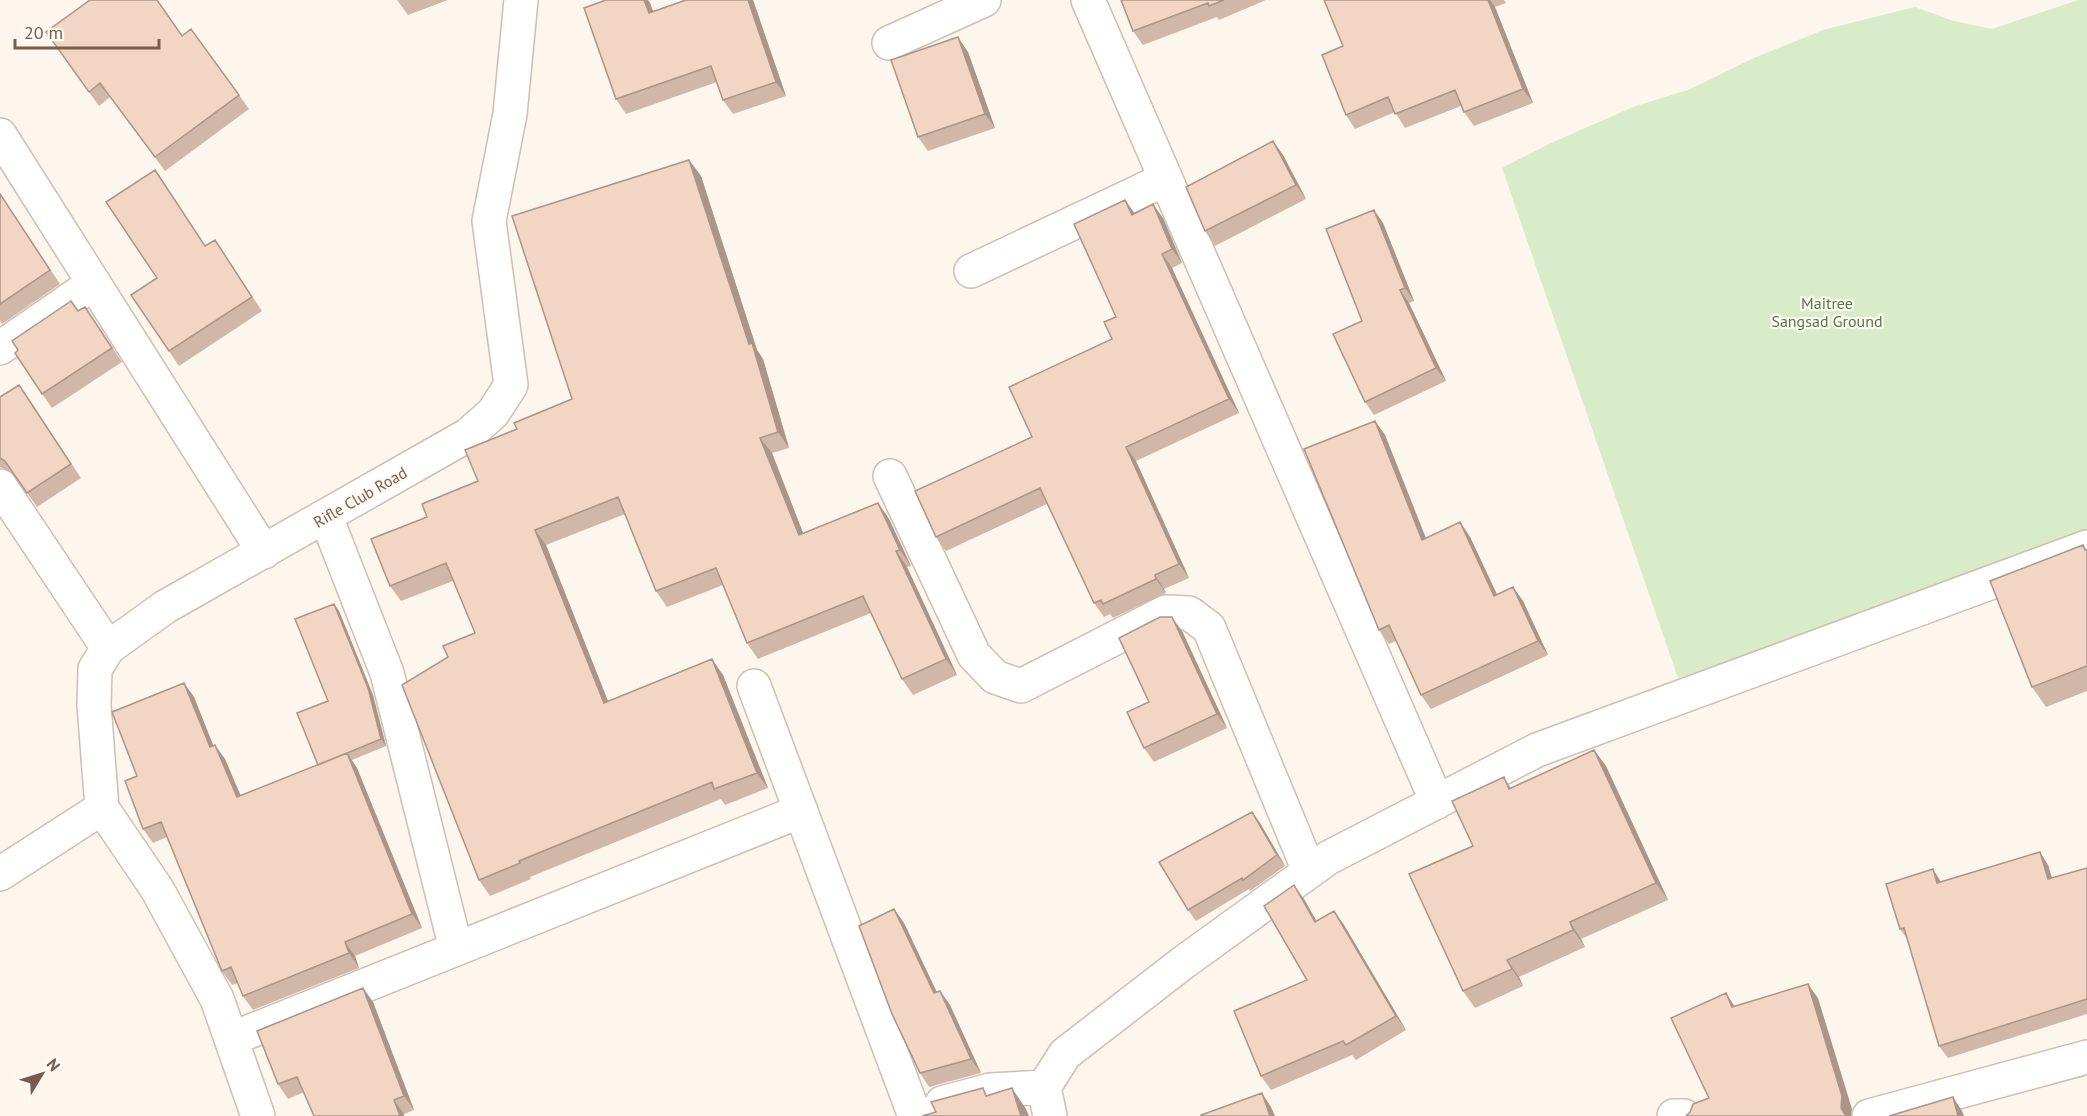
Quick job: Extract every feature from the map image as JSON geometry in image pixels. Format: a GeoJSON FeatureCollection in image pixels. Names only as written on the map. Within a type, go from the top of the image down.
{"type":"FeatureCollection","features":[{"type":"Feature","properties":{"kind":"street","name":"Rifle Club Road"},"geometry":{"type":"LineString","coordinates":[[102,808],[94,705],[96,669],[108,648],[165,607],[468,435],[493,412],[511,385],[489,221],[510,114],[521,0]]}},
{"type":"Feature","properties":{"kind":"street"},"geometry":{"type":"LineString","coordinates":[[889,43],[984,0]]}},
{"type":"Feature","properties":{"kind":"street"},"geometry":{"type":"LineString","coordinates":[[1088,0],[1437,802]]}},
{"type":"Feature","properties":{"kind":"street"},"geometry":{"type":"LineString","coordinates":[[0,135],[264,552]]}},
{"type":"Feature","properties":{"kind":"street"},"geometry":{"type":"LineString","coordinates":[[971,271],[1166,179]]}},
{"type":"Feature","properties":{"kind":"street"},"geometry":{"type":"LineString","coordinates":[[0,348],[94,283]]}},
{"type":"Feature","properties":{"kind":"street"},"geometry":{"type":"LineString","coordinates":[[890,476],[974,655],[995,677],[1021,686],[1166,612],[1189,613],[1209,628],[1310,871]]}},
{"type":"Feature","properties":{"kind":"street"},"geometry":{"type":"LineString","coordinates":[[0,486],[108,648]]}},
{"type":"Feature","properties":{"kind":"street"},"geometry":{"type":"LineString","coordinates":[[326,517],[387,673],[456,949]]}},
{"type":"Feature","properties":{"kind":"street"},"geometry":{"type":"LineString","coordinates":[[754,686],[801,811],[905,1113],[990,1090],[1047,1101],[1065,1054],[1184,962],[1328,858],[1537,750],[2087,547]]}},
{"type":"Feature","properties":{"kind":"street"},"geometry":{"type":"LineString","coordinates":[[0,874],[102,808],[157,889],[217,999],[258,1116]]}},
{"type":"Feature","properties":{"kind":"street"},"geometry":{"type":"LineString","coordinates":[[231,1039],[801,811]]}},
{"type":"Feature","properties":{"kind":"street"},"geometry":{"type":"LineString","coordinates":[[1869,1116],[2087,1057]]}},
{"type":"Feature","properties":{"kind":"street"},"geometry":{"type":"LineString","coordinates":[[1674,1116],[1684,1116]]}},
{"type":"Feature","properties":{"kind":"green space","name":"Maitree Sangsad Ground"},"geometry":{"type":"Polygon","coordinates":[[[2078,0],[2087,0],[2087,534],[1797,640],[1678,678],[1502,168],[1549,144],[1633,107],[1688,90],[1756,57],[1823,30],[1915,7],[1954,21],[1992,29],[2078,0]]]}},
{"type":"Feature","properties":{"kind":"building"},"geometry":{"type":"Polygon","coordinates":[[[90,0],[157,0],[182,36],[191,29],[239,95],[155,157],[100,83],[89,92],[46,32],[90,0]]]}},
{"type":"Feature","properties":{"kind":"building"},"geometry":{"type":"Polygon","coordinates":[[[606,0],[644,0],[649,13],[686,0],[748,0],[776,82],[723,100],[711,66],[616,99],[584,8],[606,0]]]}},
{"type":"Feature","properties":{"kind":"building"},"geometry":{"type":"Polygon","coordinates":[[[1121,0],[1224,0],[1209,6],[1208,3],[1133,31],[1121,0]]]}},
{"type":"Feature","properties":{"kind":"building"},"geometry":{"type":"Polygon","coordinates":[[[1324,0],[1488,0],[1523,89],[1464,112],[1455,90],[1395,114],[1388,97],[1346,115],[1322,55],[1343,46],[1324,0]]]}},
{"type":"Feature","properties":{"kind":"building"},"geometry":{"type":"Polygon","coordinates":[[[958,37],[985,114],[918,137],[891,60],[958,37]]]}},
{"type":"Feature","properties":{"kind":"building"},"geometry":{"type":"Polygon","coordinates":[[[1273,141],[1296,185],[1205,231],[1186,187],[1273,141]]]}},
{"type":"Feature","properties":{"kind":"building"},"geometry":{"type":"Polygon","coordinates":[[[689,160],[749,344],[752,343],[778,432],[760,438],[799,535],[878,503],[900,550],[896,551],[946,659],[902,679],[863,596],[747,643],[716,568],[656,591],[618,497],[535,530],[604,703],[712,659],[757,773],[714,789],[712,782],[519,861],[520,863],[479,880],[402,685],[448,657],[443,646],[475,633],[446,563],[390,586],[371,539],[427,517],[422,504],[478,481],[465,450],[517,429],[514,423],[572,399],[512,216],[689,160]]]}},
{"type":"Feature","properties":{"kind":"building"},"geometry":{"type":"Polygon","coordinates":[[[155,170],[205,246],[215,240],[252,297],[169,351],[131,295],[157,278],[106,202],[155,170]]]}},
{"type":"Feature","properties":{"kind":"building"},"geometry":{"type":"Polygon","coordinates":[[[0,194],[50,270],[0,304],[0,194]]]}},
{"type":"Feature","properties":{"kind":"building"},"geometry":{"type":"Polygon","coordinates":[[[1125,200],[1132,215],[1153,204],[1172,249],[1162,254],[1229,399],[1126,447],[1179,564],[1155,575],[1156,579],[1103,604],[1101,600],[1094,603],[1040,488],[936,537],[915,491],[1032,437],[1009,387],[1112,339],[1104,322],[1116,317],[1074,224],[1125,200]]]}},
{"type":"Feature","properties":{"kind":"building"},"geometry":{"type":"Polygon","coordinates":[[[1374,210],[1405,288],[1400,290],[1436,368],[1365,402],[1333,334],[1362,321],[1326,229],[1374,210]]]}},
{"type":"Feature","properties":{"kind":"building"},"geometry":{"type":"Polygon","coordinates":[[[71,301],[78,311],[85,307],[112,348],[42,394],[15,353],[18,350],[12,341],[71,301]]]}},
{"type":"Feature","properties":{"kind":"building"},"geometry":{"type":"Polygon","coordinates":[[[19,385],[71,464],[27,493],[5,461],[0,458],[0,397],[19,385]]]}},
{"type":"Feature","properties":{"kind":"building"},"geometry":{"type":"Polygon","coordinates":[[[1375,421],[1422,540],[1460,522],[1494,596],[1513,587],[1538,641],[1421,695],[1389,625],[1379,630],[1304,449],[1375,421]]]}},
{"type":"Feature","properties":{"kind":"building"},"geometry":{"type":"Polygon","coordinates":[[[2083,545],[2087,550],[2087,666],[2032,687],[1990,581],[2083,545]]]}},
{"type":"Feature","properties":{"kind":"building"},"geometry":{"type":"Polygon","coordinates":[[[334,604],[368,688],[381,739],[318,765],[297,713],[328,701],[295,619],[334,604]]]}},
{"type":"Feature","properties":{"kind":"building"},"geometry":{"type":"Polygon","coordinates":[[[1160,617],[1172,617],[1217,714],[1144,748],[1127,712],[1149,702],[1119,638],[1160,617]]]}},
{"type":"Feature","properties":{"kind":"building"},"geometry":{"type":"Polygon","coordinates":[[[184,683],[210,747],[215,745],[237,797],[347,753],[412,914],[345,942],[349,953],[243,996],[231,967],[222,971],[161,822],[143,829],[125,781],[137,776],[112,712],[184,683]]]}},
{"type":"Feature","properties":{"kind":"building"},"geometry":{"type":"Polygon","coordinates":[[[1594,750],[1656,883],[1570,922],[1573,930],[1507,960],[1512,969],[1463,991],[1409,874],[1473,846],[1452,801],[1504,777],[1509,789],[1594,750]]]}},
{"type":"Feature","properties":{"kind":"building"},"geometry":{"type":"Polygon","coordinates":[[[1252,812],[1277,855],[1243,880],[1242,878],[1188,910],[1159,862],[1252,812]]]}},
{"type":"Feature","properties":{"kind":"building"},"geometry":{"type":"Polygon","coordinates":[[[2040,852],[2048,879],[2087,868],[2087,999],[1939,1046],[1904,928],[1900,929],[1886,884],[1933,869],[1937,883],[2040,852]]]}},
{"type":"Feature","properties":{"kind":"building"},"geometry":{"type":"Polygon","coordinates":[[[1294,885],[1315,922],[1334,911],[1396,1016],[1346,1045],[1343,1041],[1261,1076],[1234,1011],[1307,980],[1264,906],[1294,885]]]}},
{"type":"Feature","properties":{"kind":"building"},"geometry":{"type":"Polygon","coordinates":[[[894,909],[934,993],[940,991],[971,1059],[920,1073],[892,1014],[859,926],[894,909]]]}},
{"type":"Feature","properties":{"kind":"building"},"geometry":{"type":"Polygon","coordinates":[[[1808,984],[1842,1096],[1841,1108],[1846,1116],[1686,1116],[1693,1104],[1709,1098],[1671,1018],[1726,993],[1732,1007],[1808,984]]]}},
{"type":"Feature","properties":{"kind":"building"},"geometry":{"type":"Polygon","coordinates":[[[363,988],[404,1096],[394,1100],[400,1116],[314,1116],[297,1077],[278,1084],[257,1031],[363,988]]]}},
{"type":"Feature","properties":{"kind":"building"},"geometry":{"type":"Polygon","coordinates":[[[983,1088],[986,1096],[1012,1088],[1021,1116],[922,1116],[936,1112],[931,1102],[983,1088]]]}},
{"type":"Feature","properties":{"kind":"building"},"geometry":{"type":"Polygon","coordinates":[[[1262,1093],[1270,1116],[1201,1115],[1262,1093]]]}},
{"type":"Feature","properties":{"kind":"building"},"geometry":{"type":"Polygon","coordinates":[[[1953,1097],[1958,1116],[1889,1116],[1953,1097]]]}}]}
